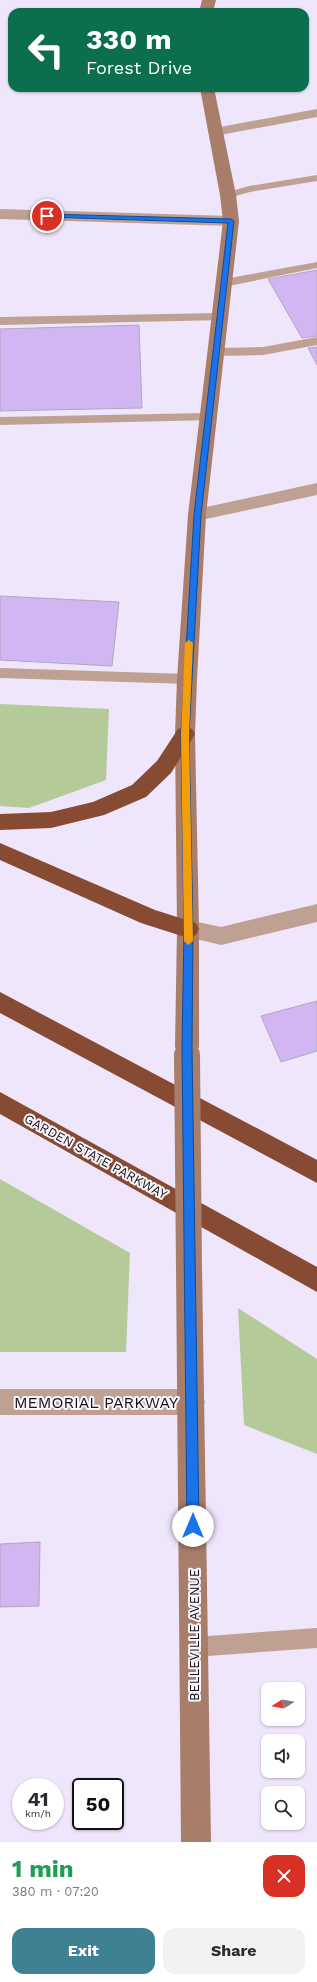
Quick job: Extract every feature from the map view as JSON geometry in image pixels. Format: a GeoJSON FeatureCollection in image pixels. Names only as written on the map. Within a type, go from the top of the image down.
{"type":"FeatureCollection","features":[{"type":"Feature","properties":{"kind":"highway"},"geometry":{"type":"LineString","coordinates":[[0,822],[51,820],[97,809],[139,791],[164,767],[185,734]]}},
{"type":"Feature","properties":{"kind":"highway"},"geometry":{"type":"LineString","coordinates":[[0,851],[149,917],[188,929]]}},
{"type":"Feature","properties":{"kind":"highway"},"geometry":{"type":"LineString","coordinates":[[0,1002],[317,1172]]}},
{"type":"Feature","properties":{"kind":"highway","name":"GARDEN STATE PARKWAY"},"geometry":{"type":"LineString","coordinates":[[0,1102],[317,1280]]}},
{"type":"Feature","properties":{"kind":"main road","name":"BELLEVILLE AVENUE"},"geometry":{"type":"LineString","coordinates":[[196,1842],[192,1402],[189,1267],[187,1047],[188,929],[185,734],[187,679],[198,515],[231,221],[228,195],[208,92]]}},
{"type":"Feature","properties":{"kind":"street"},"geometry":{"type":"LineString","coordinates":[[215,132],[317,113]]}},
{"type":"Feature","properties":{"kind":"street"},"geometry":{"type":"LineString","coordinates":[[0,214],[231,221]]}},
{"type":"Feature","properties":{"kind":"street"},"geometry":{"type":"LineString","coordinates":[[198,515],[317,489]]}},
{"type":"Feature","properties":{"kind":"street"},"geometry":{"type":"LineString","coordinates":[[188,929],[220,936],[251,930],[317,913]]}},
{"type":"Feature","properties":{"kind":"street","name":"MEMORIAL PARKWAY"},"geometry":{"type":"LineString","coordinates":[[0,1402],[192,1402]]}},
{"type":"Feature","properties":{"kind":"lane"},"geometry":{"type":"LineString","coordinates":[[228,195],[249,189],[317,178]]}},
{"type":"Feature","properties":{"kind":"lane"},"geometry":{"type":"LineString","coordinates":[[224,283],[317,265]]}},
{"type":"Feature","properties":{"kind":"lane"},"geometry":{"type":"LineString","coordinates":[[0,321],[220,317]]}},
{"type":"Feature","properties":{"kind":"lane"},"geometry":{"type":"LineString","coordinates":[[216,352],[263,352],[317,342]]}},
{"type":"Feature","properties":{"kind":"lane"},"geometry":{"type":"LineString","coordinates":[[0,421],[208,417]]}},
{"type":"Feature","properties":{"kind":"lane"},"geometry":{"type":"LineString","coordinates":[[0,673],[187,679]]}},
{"type":"Feature","properties":{"kind":"lane"},"geometry":{"type":"LineString","coordinates":[[194,1647],[317,1638]]}},
{"type":"Feature","properties":{"kind":"green space"},"geometry":{"type":"Polygon","coordinates":[[[0,704],[109,709],[106,780],[29,808],[0,806],[0,704]]]}},
{"type":"Feature","properties":{"kind":"green space"},"geometry":{"type":"Polygon","coordinates":[[[0,1179],[130,1253],[126,1352],[0,1352],[0,1179]]]}},
{"type":"Feature","properties":{"kind":"green space"},"geometry":{"type":"Polygon","coordinates":[[[238,1308],[317,1359],[317,1454],[244,1425],[238,1308]]]}},
{"type":"Feature","properties":{"kind":"building"},"geometry":{"type":"Polygon","coordinates":[[[317,270],[317,336],[302,338],[268,279],[317,270]]]}},
{"type":"Feature","properties":{"kind":"building"},"geometry":{"type":"Polygon","coordinates":[[[139,325],[142,408],[0,411],[0,329],[139,325]]]}},
{"type":"Feature","properties":{"kind":"building"},"geometry":{"type":"Polygon","coordinates":[[[317,347],[317,365],[308,348],[317,347]]]}},
{"type":"Feature","properties":{"kind":"building"},"geometry":{"type":"Polygon","coordinates":[[[0,596],[119,602],[112,666],[0,660],[0,596]]]}},
{"type":"Feature","properties":{"kind":"building"},"geometry":{"type":"Polygon","coordinates":[[[317,1001],[317,1051],[281,1062],[261,1016],[317,1001]]]}},
{"type":"Feature","properties":{"kind":"building"},"geometry":{"type":"Polygon","coordinates":[[[40,1542],[39,1606],[0,1607],[0,1544],[40,1542]]]}},
{"type":"Feature","properties":{"kind":"slow traffic"},"geometry":{"type":"LineString","coordinates":[[188,941],[185,734],[189,643]]}},
{"type":"Feature","properties":{"kind":"route"},"geometry":{"type":"LineString","coordinates":[[47,216],[231,221],[198,515],[187,679],[185,734],[188,929],[187,1047],[189,1267],[193,1526]]}}]}
